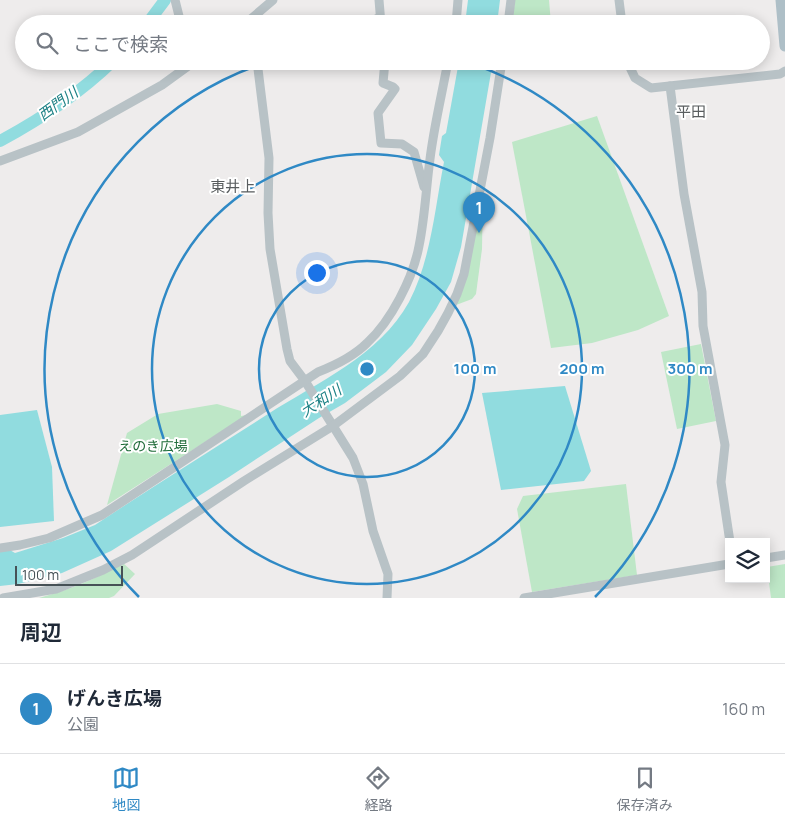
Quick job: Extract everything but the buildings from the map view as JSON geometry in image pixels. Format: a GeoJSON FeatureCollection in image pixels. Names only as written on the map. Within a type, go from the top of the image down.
{"type":"FeatureCollection","features":[{"type":"Feature","properties":{"kind":"main road"},"geometry":{"type":"LineString","coordinates":[[780,0],[785,46]]}},
{"type":"Feature","properties":{"kind":"street"},"geometry":{"type":"LineString","coordinates":[[257,15],[273,0]]}},
{"type":"Feature","properties":{"kind":"street"},"geometry":{"type":"LineString","coordinates":[[379,0],[380,15]]}},
{"type":"Feature","properties":{"kind":"street"},"geometry":{"type":"LineString","coordinates":[[457,15],[458,0]]}},
{"type":"Feature","properties":{"kind":"street"},"geometry":{"type":"LineString","coordinates":[[509,15],[511,0]]}},
{"type":"Feature","properties":{"kind":"street"},"geometry":{"type":"LineString","coordinates":[[619,0],[621,15]]}},
{"type":"Feature","properties":{"kind":"street"},"geometry":{"type":"LineString","coordinates":[[176,1],[179,15]]}},
{"type":"Feature","properties":{"kind":"street"},"geometry":{"type":"LineString","coordinates":[[0,161],[78,132],[162,85],[182,70]]}},
{"type":"Feature","properties":{"kind":"street"},"geometry":{"type":"LineString","coordinates":[[259,70],[269,158],[268,213],[270,249],[287,349],[290,361],[353,458],[363,484],[373,531],[388,574],[387,598]]}},
{"type":"Feature","properties":{"kind":"street"},"geometry":{"type":"LineString","coordinates":[[384,70],[383,83],[395,89],[378,113],[381,143],[402,144],[414,152],[426,194]]}},
{"type":"Feature","properties":{"kind":"street"},"geometry":{"type":"LineString","coordinates":[[0,548],[49,538],[102,516],[306,383],[318,372],[338,364],[368,342],[386,320],[403,293],[415,264],[425,214],[435,120],[446,70]]}},
{"type":"Feature","properties":{"kind":"street"},"geometry":{"type":"LineString","coordinates":[[3,598],[56,588],[103,570],[132,555],[332,424],[400,376],[422,354],[438,330],[457,294],[465,267],[490,138],[501,70]]}},
{"type":"Feature","properties":{"kind":"street"},"geometry":{"type":"LineString","coordinates":[[631,70],[635,78],[651,88],[780,74],[785,70]]}},
{"type":"Feature","properties":{"kind":"street"},"geometry":{"type":"LineString","coordinates":[[670,86],[684,194],[702,292],[703,326],[725,445],[721,482],[729,538]]}},
{"type":"Feature","properties":{"kind":"street"},"geometry":{"type":"LineString","coordinates":[[770,557],[785,555]]}},
{"type":"Feature","properties":{"kind":"street"},"geometry":{"type":"LineString","coordinates":[[524,598],[725,565]]}},
{"type":"Feature","properties":{"kind":"green space"},"geometry":{"type":"Polygon","coordinates":[[[515,0],[549,0],[550,15],[513,15],[515,0]]]}},
{"type":"Feature","properties":{"kind":"green space"},"geometry":{"type":"Polygon","coordinates":[[[597,116],[669,316],[638,330],[592,343],[551,348],[512,142],[597,116]]]}},
{"type":"Feature","properties":{"kind":"green space"},"geometry":{"type":"Polygon","coordinates":[[[483,192],[482,249],[476,294],[472,299],[456,305],[483,192]]]}},
{"type":"Feature","properties":{"kind":"green space"},"geometry":{"type":"Polygon","coordinates":[[[701,344],[716,421],[677,429],[661,352],[701,344]]]}},
{"type":"Feature","properties":{"kind":"green space","name":"えのき広場"},"geometry":{"type":"Polygon","coordinates":[[[217,404],[241,411],[241,416],[247,415],[107,505],[127,433],[158,414],[217,404]]]}},
{"type":"Feature","properties":{"kind":"green space"},"geometry":{"type":"Polygon","coordinates":[[[626,484],[637,575],[532,592],[517,509],[523,496],[626,484]]]}},
{"type":"Feature","properties":{"kind":"green space"},"geometry":{"type":"Polygon","coordinates":[[[123,563],[135,574],[114,596],[109,598],[39,598],[82,584],[123,563]]]}},
{"type":"Feature","properties":{"kind":"green space"},"geometry":{"type":"Polygon","coordinates":[[[785,564],[785,598],[771,598],[770,566],[785,564]]]}},
{"type":"Feature","properties":{"kind":"water"},"geometry":{"type":"Polygon","coordinates":[[[468,0],[500,0],[498,15],[466,15],[468,0]]]}},
{"type":"Feature","properties":{"kind":"water","name":"大和川"},"geometry":{"type":"Polygon","coordinates":[[[457,70],[491,70],[461,247],[451,282],[412,345],[386,372],[345,403],[111,551],[62,573],[18,584],[0,586],[0,550],[8,549],[15,553],[63,538],[95,525],[268,414],[327,379],[364,353],[381,338],[409,302],[422,269],[435,215],[444,162],[439,155],[442,136],[446,133],[457,70]]]}},
{"type":"Feature","properties":{"kind":"water"},"geometry":{"type":"Polygon","coordinates":[[[565,386],[591,471],[584,481],[501,490],[482,393],[565,386]]]}},
{"type":"Feature","properties":{"kind":"water"},"geometry":{"type":"Polygon","coordinates":[[[37,410],[52,467],[54,521],[0,527],[0,415],[37,410]]]}},
{"type":"Feature","properties":{"kind":"waterway","name":"西門川"},"geometry":{"type":"LineString","coordinates":[[154,15],[165,0]]}},
{"type":"Feature","properties":{"kind":"waterway","name":"西門川"},"geometry":{"type":"LineString","coordinates":[[0,141],[59,105],[103,70]]}},
{"type":"Feature","properties":{"kind":"place","name":"げんき広場"},"geometry":{"type":"Point","coordinates":[479,233]}},
{"type":"Feature","properties":{"kind":"district","name":"平田"},"geometry":{"type":"Point","coordinates":[691,112]}},
{"type":"Feature","properties":{"kind":"district","name":"東井上"},"geometry":{"type":"Point","coordinates":[233,187]}}]}
